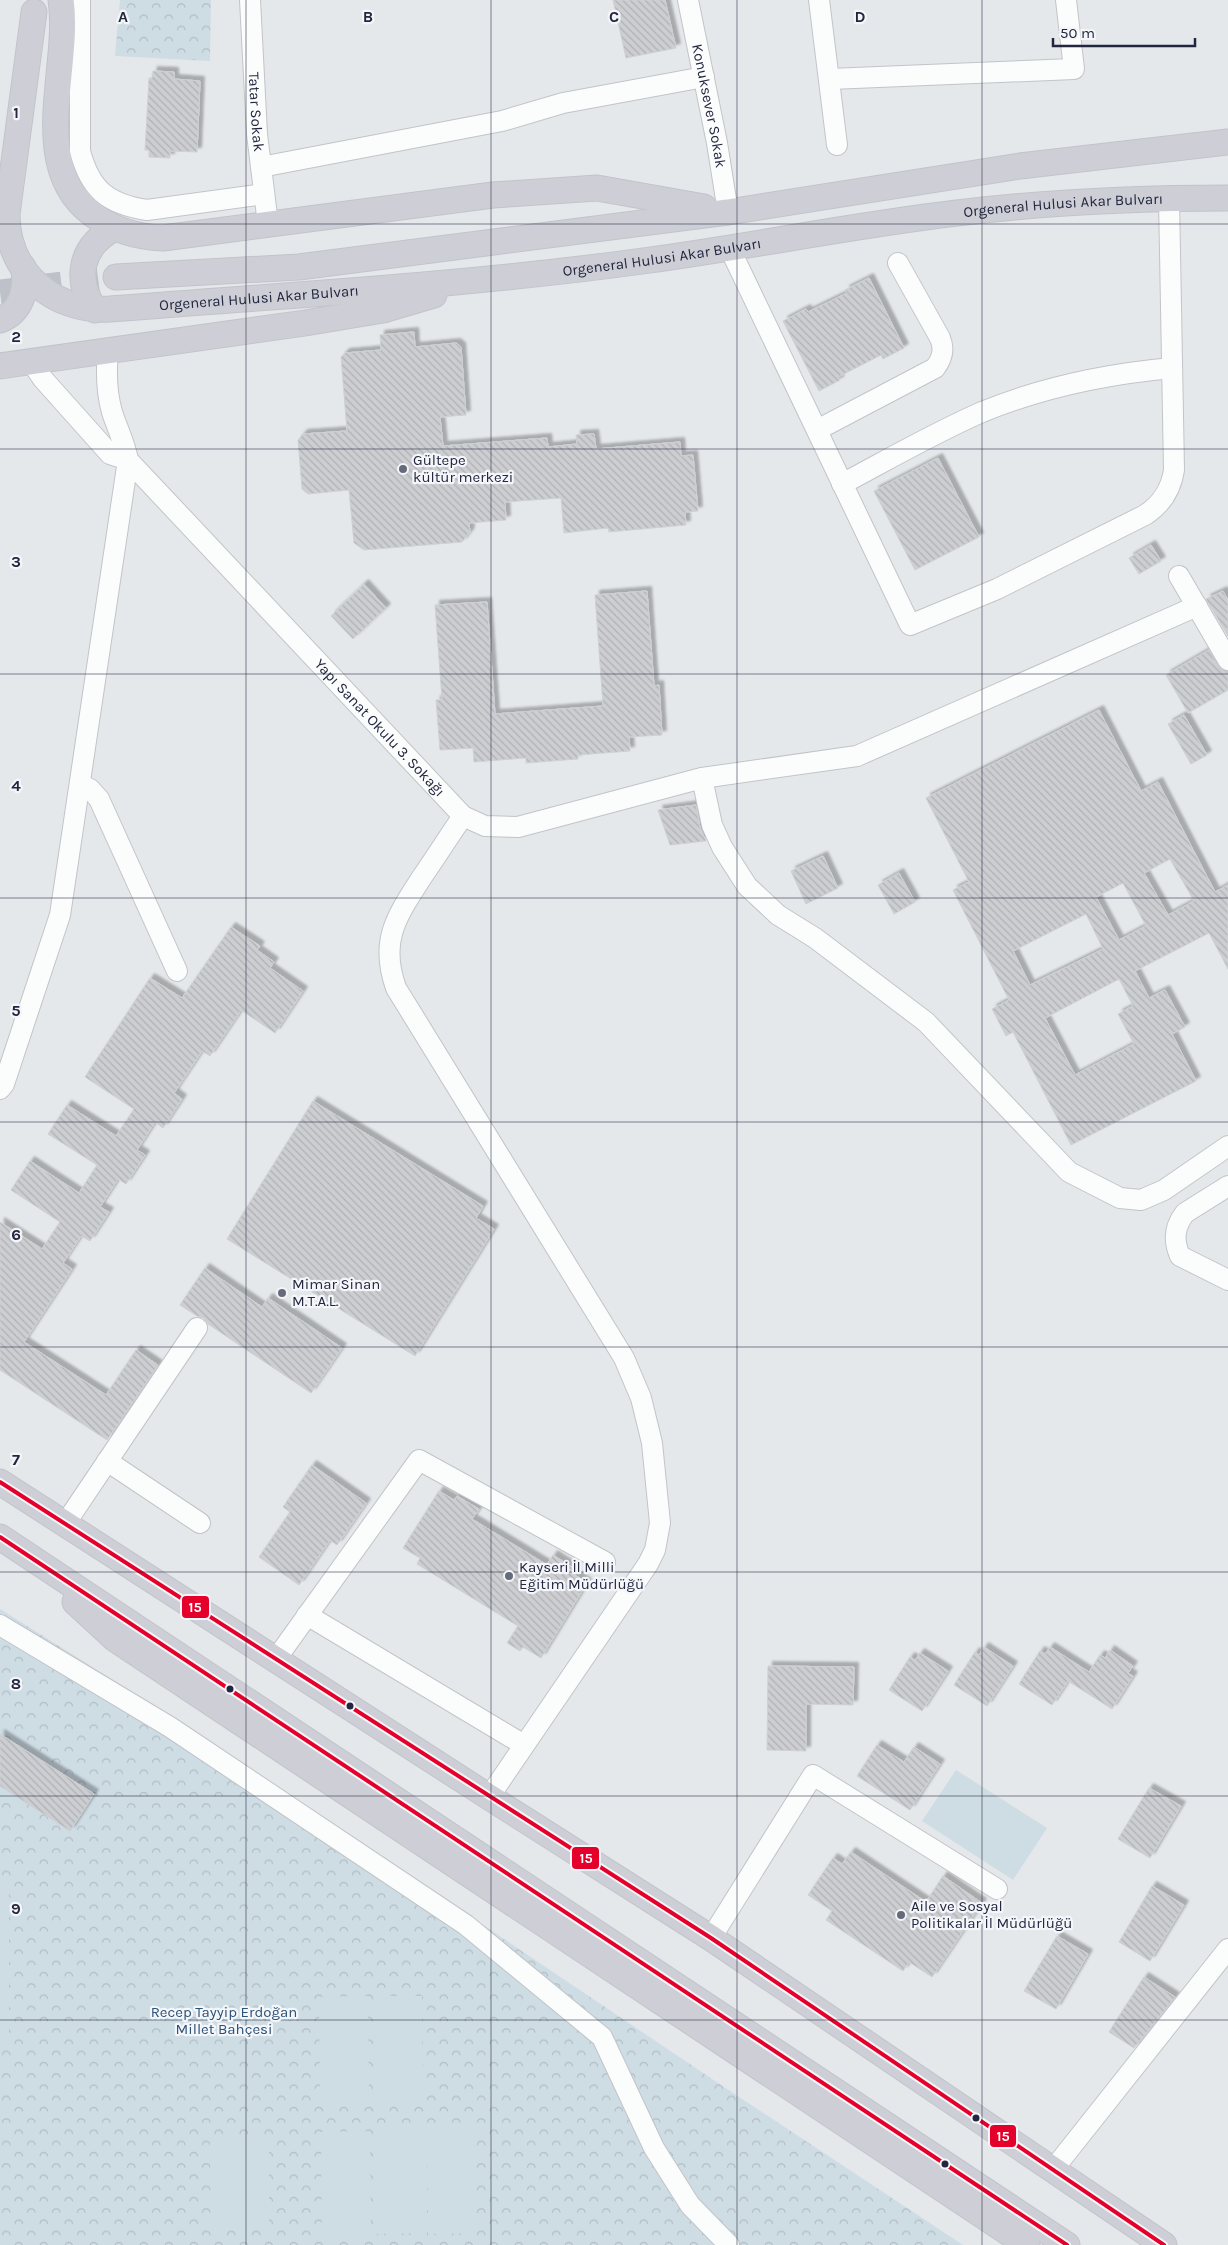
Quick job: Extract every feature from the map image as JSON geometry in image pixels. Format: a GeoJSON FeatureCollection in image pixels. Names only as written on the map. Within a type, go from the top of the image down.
{"type":"FeatureCollection","features":[{"type":"Feature","properties":{"kind":"main road"},"geometry":{"type":"LineString","coordinates":[[61,0],[63,20],[57,116],[57,156],[61,171],[77,200],[101,221],[130,234],[163,238],[493,195],[597,188],[728,212]]}},
{"type":"Feature","properties":{"kind":"main road","name":"Orgeneral Hulusi Akar Bulvarı"},"geometry":{"type":"LineString","coordinates":[[34,12],[7,214],[10,242],[23,266],[42,289],[54,298],[68,304],[96,310],[489,280],[652,260],[729,247],[1002,208],[1080,201],[1228,198]]}},
{"type":"Feature","properties":{"kind":"main road","name":"Orgeneral Hulusi Akar Bulvarı"},"geometry":{"type":"LineString","coordinates":[[116,277],[299,268],[728,212],[1020,166],[1102,155],[1228,142]]}},
{"type":"Feature","properties":{"kind":"main road"},"geometry":{"type":"LineString","coordinates":[[96,310],[87,296],[83,281],[85,260],[96,241],[115,228]]}},
{"type":"Feature","properties":{"kind":"main road"},"geometry":{"type":"LineString","coordinates":[[0,320],[11,314],[20,302],[25,284],[23,266]]}},
{"type":"Feature","properties":{"kind":"main road"},"geometry":{"type":"LineString","coordinates":[[0,366],[30,360],[305,324],[384,310],[489,280]]}},
{"type":"Feature","properties":{"kind":"main road"},"geometry":{"type":"LineString","coordinates":[[0,1482],[488,1797],[711,1938],[1052,2171],[1164,2245]]}},
{"type":"Feature","properties":{"kind":"main road"},"geometry":{"type":"LineString","coordinates":[[6,1541],[115,1639],[1027,2245]]}},
{"type":"Feature","properties":{"kind":"main road"},"geometry":{"type":"LineString","coordinates":[[6,1541],[1067,2245]]}},
{"type":"Feature","properties":{"kind":"street"},"geometry":{"type":"LineString","coordinates":[[80,0],[80,151],[85,170],[95,186],[109,199],[128,207],[147,210],[264,194]]}},
{"type":"Feature","properties":{"kind":"street","name":"Tatar Sokak"},"geometry":{"type":"LineString","coordinates":[[250,0],[257,134],[268,224]]}},
{"type":"Feature","properties":{"kind":"street","name":"Konuksever Sokak"},"geometry":{"type":"LineString","coordinates":[[688,0],[728,212]]}},
{"type":"Feature","properties":{"kind":"street"},"geometry":{"type":"LineString","coordinates":[[819,0],[837,145]]}},
{"type":"Feature","properties":{"kind":"street"},"geometry":{"type":"LineString","coordinates":[[830,79],[1074,68],[1066,0]]}},
{"type":"Feature","properties":{"kind":"street"},"geometry":{"type":"LineString","coordinates":[[261,167],[502,121],[563,103],[704,77]]}},
{"type":"Feature","properties":{"kind":"street"},"geometry":{"type":"LineString","coordinates":[[729,247],[910,625],[996,588],[1146,515],[1159,504],[1170,489],[1174,470],[1168,198]]}},
{"type":"Feature","properties":{"kind":"street"},"geometry":{"type":"LineString","coordinates":[[817,430],[935,368],[940,362],[943,349],[940,338],[898,263]]}},
{"type":"Feature","properties":{"kind":"street","name":"Yapı Sanat Okulu 3. Sokağı"},"geometry":{"type":"LineString","coordinates":[[108,350],[106,366],[109,398],[128,460],[463,816],[485,826],[518,827],[702,778],[857,756],[1196,606]]}},
{"type":"Feature","properties":{"kind":"street","name":"Yapı Sanat Okulu 3. Sokağı"},"geometry":{"type":"LineString","coordinates":[[30,360],[43,379],[110,454],[128,460]]}},
{"type":"Feature","properties":{"kind":"street"},"geometry":{"type":"LineString","coordinates":[[842,484],[953,426],[1014,400],[1102,377],[1172,368]]}},
{"type":"Feature","properties":{"kind":"street"},"geometry":{"type":"LineString","coordinates":[[0,1089],[4,1084],[60,915],[128,460]]}},
{"type":"Feature","properties":{"kind":"street"},"geometry":{"type":"LineString","coordinates":[[1179,576],[1228,660]]}},
{"type":"Feature","properties":{"kind":"street"},"geometry":{"type":"LineString","coordinates":[[702,778],[712,825],[722,847],[734,868],[757,896],[778,915],[815,938],[926,1022],[1069,1172],[1120,1198],[1141,1200],[1164,1190],[1228,1146]]}},
{"type":"Feature","properties":{"kind":"street"},"geometry":{"type":"LineString","coordinates":[[80,784],[90,789],[99,799],[176,971]]}},
{"type":"Feature","properties":{"kind":"street"},"geometry":{"type":"LineString","coordinates":[[463,816],[397,915],[390,938],[391,975],[396,988],[624,1358],[648,1420],[660,1510],[658,1537],[648,1564],[488,1797]]}},
{"type":"Feature","properties":{"kind":"street"},"geometry":{"type":"LineString","coordinates":[[1228,1186],[1185,1213],[1180,1220],[1175,1235],[1175,1242],[1180,1256],[1228,1280]]}},
{"type":"Feature","properties":{"kind":"street"},"geometry":{"type":"LineString","coordinates":[[65,1524],[197,1328]]}},
{"type":"Feature","properties":{"kind":"street"},"geometry":{"type":"LineString","coordinates":[[276,1660],[419,1460],[605,1562]]}},
{"type":"Feature","properties":{"kind":"street"},"geometry":{"type":"LineString","coordinates":[[107,1461],[200,1522]]}},
{"type":"Feature","properties":{"kind":"street"},"geometry":{"type":"LineString","coordinates":[[307,1615],[524,1745]]}},
{"type":"Feature","properties":{"kind":"street"},"geometry":{"type":"LineString","coordinates":[[0,1625],[170,1726],[466,1925],[602,2037],[654,2148],[690,2205],[729,2245]]}},
{"type":"Feature","properties":{"kind":"street"},"geometry":{"type":"LineString","coordinates":[[711,1938],[813,1775],[997,1889]]}},
{"type":"Feature","properties":{"kind":"street"},"geometry":{"type":"LineString","coordinates":[[1052,2171],[1228,1950]]}},
{"type":"Feature","properties":{"kind":"green space"},"geometry":{"type":"Polygon","coordinates":[[[120,0],[211,0],[210,61],[115,56],[120,0]]]}},
{"type":"Feature","properties":{"kind":"green space","name":"Recep Tayyip Erdoğan Millet Bahçesi"},"geometry":{"type":"Polygon","coordinates":[[[0,1609],[201,1735],[712,2079],[963,2245],[0,2245],[0,1609]]]}},
{"type":"Feature","properties":{"kind":"green space"},"geometry":{"type":"Polygon","coordinates":[[[956,1770],[1047,1828],[1013,1880],[922,1821],[956,1770]]]}},
{"type":"Feature","properties":{"kind":"green space"},"geometry":{"type":"Polygon","coordinates":[[[0,1891],[9,1891],[9,2033],[0,2033],[0,1891]]]}},
{"type":"Feature","properties":{"kind":"green space"},"geometry":{"type":"Polygon","coordinates":[[[368,1996],[369,2103],[320,2103],[319,1997],[368,1996]]]}},
{"type":"Feature","properties":{"kind":"green space"},"geometry":{"type":"Polygon","coordinates":[[[373,1996],[422,1996],[423,2102],[374,2103],[373,1996]]]}},
{"type":"Feature","properties":{"kind":"green space"},"geometry":{"type":"Polygon","coordinates":[[[375,2127],[424,2127],[424,2233],[375,2234],[375,2127]]]}},
{"type":"Feature","properties":{"kind":"green space"},"geometry":{"type":"Polygon","coordinates":[[[427,2127],[476,2127],[477,2233],[428,2234],[427,2127]]]}},
{"type":"Feature","properties":{"kind":"green space"},"geometry":{"type":"Polygon","coordinates":[[[370,2131],[371,2238],[322,2239],[321,2132],[370,2131]]]}},
{"type":"Feature","properties":{"kind":"green space"},"geometry":{"type":"Polygon","coordinates":[[[269,2136],[269,2228],[211,2228],[210,2137],[269,2136]]]}},
{"type":"Feature","properties":{"kind":"building"},"geometry":{"type":"Polygon","coordinates":[[[613,0],[665,0],[676,48],[626,58],[613,0]]]}},
{"type":"Feature","properties":{"kind":"building"},"geometry":{"type":"Polygon","coordinates":[[[153,71],[174,72],[174,79],[200,81],[197,152],[170,151],[170,158],[149,157],[149,150],[145,150],[149,78],[152,78],[153,71]]]}},
{"type":"Feature","properties":{"kind":"building"},"geometry":{"type":"Polygon","coordinates":[[[869,278],[904,348],[883,359],[881,355],[838,377],[840,380],[819,391],[783,321],[806,309],[808,312],[847,293],[845,290],[869,278]]]}},
{"type":"Feature","properties":{"kind":"building"},"geometry":{"type":"Polygon","coordinates":[[[414,332],[415,347],[456,343],[461,347],[466,415],[440,417],[443,446],[547,438],[548,447],[577,444],[576,435],[594,434],[596,449],[680,442],[681,456],[693,455],[698,511],[685,512],[686,525],[609,532],[608,528],[564,533],[561,498],[505,502],[506,520],[469,523],[470,532],[462,542],[364,550],[354,543],[349,490],[308,494],[302,489],[298,440],[303,434],[347,431],[341,357],[345,353],[381,350],[380,335],[414,332]]]}},
{"type":"Feature","properties":{"kind":"building"},"geometry":{"type":"Polygon","coordinates":[[[938,458],[979,537],[915,570],[874,491],[938,458]]]}},
{"type":"Feature","properties":{"kind":"building"},"geometry":{"type":"Polygon","coordinates":[[[1151,545],[1161,561],[1139,574],[1129,558],[1151,545]]]}},
{"type":"Feature","properties":{"kind":"building"},"geometry":{"type":"Polygon","coordinates":[[[364,584],[386,608],[353,639],[331,616],[364,584]]]}},
{"type":"Feature","properties":{"kind":"building"},"geometry":{"type":"Polygon","coordinates":[[[647,591],[654,686],[659,685],[662,735],[629,737],[630,751],[578,755],[578,759],[526,763],[526,758],[474,762],[473,748],[440,750],[436,700],[442,700],[435,605],[487,602],[495,714],[603,706],[595,595],[647,591]]]}},
{"type":"Feature","properties":{"kind":"building"},"geometry":{"type":"Polygon","coordinates":[[[1223,591],[1228,600],[1228,636],[1206,599],[1223,591]]]}},
{"type":"Feature","properties":{"kind":"building"},"geometry":{"type":"Polygon","coordinates":[[[1209,650],[1218,666],[1228,672],[1228,690],[1188,713],[1166,675],[1209,650]]]}},
{"type":"Feature","properties":{"kind":"building"},"geometry":{"type":"Polygon","coordinates":[[[1099,710],[1141,791],[1158,782],[1215,892],[1228,885],[1228,969],[1209,933],[1135,971],[1149,998],[1165,990],[1185,1027],[1172,1034],[1196,1081],[1071,1145],[1013,1032],[1006,1036],[992,1009],[1009,1000],[953,890],[969,882],[926,798],[1099,710]],[[1170,859],[1144,873],[1168,915],[1194,901],[1170,859]],[[1123,883],[1096,897],[1119,940],[1146,926],[1123,883]],[[1086,914],[1013,951],[1030,985],[1103,949],[1086,914]],[[1119,979],[1045,1018],[1075,1075],[1134,1044],[1118,1014],[1133,1006],[1119,979]]]}},
{"type":"Feature","properties":{"kind":"building"},"geometry":{"type":"Polygon","coordinates":[[[1184,715],[1207,755],[1191,764],[1168,724],[1184,715]]]}},
{"type":"Feature","properties":{"kind":"building"},"geometry":{"type":"Polygon","coordinates":[[[696,805],[700,828],[706,841],[670,845],[658,810],[696,805]]]}},
{"type":"Feature","properties":{"kind":"building"},"geometry":{"type":"Polygon","coordinates":[[[823,856],[838,888],[806,904],[791,871],[823,856]]]}},
{"type":"Feature","properties":{"kind":"building"},"geometry":{"type":"Polygon","coordinates":[[[899,873],[915,902],[894,914],[878,885],[899,873]]]}},
{"type":"Feature","properties":{"kind":"building"},"geometry":{"type":"Polygon","coordinates":[[[231,927],[260,946],[257,950],[274,962],[270,968],[303,991],[275,1033],[241,1010],[210,1056],[202,1051],[174,1093],[182,1099],[163,1128],[155,1122],[137,1150],[145,1155],[126,1184],[118,1179],[100,1207],[109,1212],[90,1241],[81,1236],[63,1263],[72,1269],[24,1342],[106,1395],[136,1350],[158,1365],[107,1440],[0,1370],[0,1222],[42,1249],[60,1222],[11,1190],[30,1161],[79,1193],[97,1165],[48,1134],[67,1105],[116,1136],[134,1109],[85,1077],[150,978],[182,998],[231,927]]]}},
{"type":"Feature","properties":{"kind":"building"},"geometry":{"type":"Polygon","coordinates":[[[313,1101],[483,1206],[476,1218],[494,1229],[415,1356],[227,1239],[313,1101]]]}},
{"type":"Feature","properties":{"kind":"building"},"geometry":{"type":"Polygon","coordinates":[[[205,1268],[262,1307],[268,1298],[342,1348],[311,1393],[208,1324],[204,1318],[197,1316],[180,1305],[205,1268]]]}},
{"type":"Feature","properties":{"kind":"building"},"geometry":{"type":"Polygon","coordinates":[[[312,1465],[366,1503],[337,1545],[330,1540],[299,1585],[259,1557],[290,1512],[283,1507],[312,1465]]]}},
{"type":"Feature","properties":{"kind":"building","name":"Kayseri İl Milli Eğitim Müdürlüğü"},"geometry":{"type":"Polygon","coordinates":[[[439,1491],[454,1500],[457,1496],[479,1509],[472,1519],[547,1565],[553,1555],[575,1569],[572,1573],[587,1583],[541,1658],[523,1647],[520,1651],[507,1643],[518,1626],[417,1564],[420,1558],[403,1548],[439,1491]]]}},
{"type":"Feature","properties":{"kind":"building"},"geometry":{"type":"Polygon","coordinates":[[[984,1647],[1013,1666],[987,1706],[954,1685],[975,1652],[979,1655],[984,1647]]]}},
{"type":"Feature","properties":{"kind":"building"},"geometry":{"type":"Polygon","coordinates":[[[1050,1647],[1089,1672],[1100,1655],[1105,1658],[1110,1650],[1133,1666],[1128,1673],[1133,1676],[1112,1709],[1068,1681],[1052,1705],[1019,1684],[1040,1651],[1045,1654],[1050,1647]]]}},
{"type":"Feature","properties":{"kind":"building"},"geometry":{"type":"Polygon","coordinates":[[[920,1653],[948,1671],[922,1711],[889,1690],[910,1657],[915,1660],[920,1653]]]}},
{"type":"Feature","properties":{"kind":"building"},"geometry":{"type":"Polygon","coordinates":[[[768,1666],[854,1667],[853,1705],[806,1704],[806,1751],[767,1750],[768,1666]]]}},
{"type":"Feature","properties":{"kind":"building"},"geometry":{"type":"Polygon","coordinates":[[[0,1734],[94,1794],[70,1831],[0,1786],[0,1734]]]}},
{"type":"Feature","properties":{"kind":"building"},"geometry":{"type":"Polygon","coordinates":[[[877,1745],[904,1762],[914,1747],[940,1764],[910,1810],[857,1776],[877,1745]]]}},
{"type":"Feature","properties":{"kind":"building"},"geometry":{"type":"Polygon","coordinates":[[[1149,1788],[1181,1806],[1150,1858],[1118,1839],[1149,1788]]]}},
{"type":"Feature","properties":{"kind":"building","name":"Aile ve Sosyal Politikalar İl Müdürlüğü"},"geometry":{"type":"Polygon","coordinates":[[[851,1852],[926,1902],[943,1876],[982,1903],[932,1977],[909,1962],[903,1971],[826,1920],[832,1911],[808,1895],[833,1858],[842,1864],[851,1852]]]}},
{"type":"Feature","properties":{"kind":"building"},"geometry":{"type":"Polygon","coordinates":[[[1152,1886],[1184,1905],[1150,1961],[1119,1942],[1152,1886]]]}},
{"type":"Feature","properties":{"kind":"building"},"geometry":{"type":"Polygon","coordinates":[[[1057,1936],[1088,1954],[1056,2009],[1024,1991],[1057,1936]]]}},
{"type":"Feature","properties":{"kind":"building"},"geometry":{"type":"Polygon","coordinates":[[[1144,1977],[1175,1997],[1134,2048],[1109,2032],[1144,1977]]]}},
{"type":"Feature","properties":{"kind":"tunnel"},"geometry":{"type":"LineString","coordinates":[[0,292],[116,277]]}},
{"type":"Feature","properties":{"kind":"transit line","name":"15"},"geometry":{"type":"LineString","coordinates":[[0,1482],[711,1938],[1164,2245]]}},
{"type":"Feature","properties":{"kind":"transit line","name":"15"},"geometry":{"type":"LineString","coordinates":[[0,1537],[1067,2245]]}},
{"type":"Feature","properties":{"kind":"place","name":"Gültepe kültür merkezi"},"geometry":{"type":"Point","coordinates":[403,469]}},
{"type":"Feature","properties":{"kind":"place","name":"Mimar Sinan M.T.A.L."},"geometry":{"type":"Point","coordinates":[282,1293]}},
{"type":"Feature","properties":{"kind":"place","name":"Kayseri İl Milli Eğitim Müdürlüğü"},"geometry":{"type":"Point","coordinates":[509,1576]}},
{"type":"Feature","properties":{"kind":"place","name":"Aile ve Sosyal Politikalar İl Müdürlüğü"},"geometry":{"type":"Point","coordinates":[901,1915]}}]}
